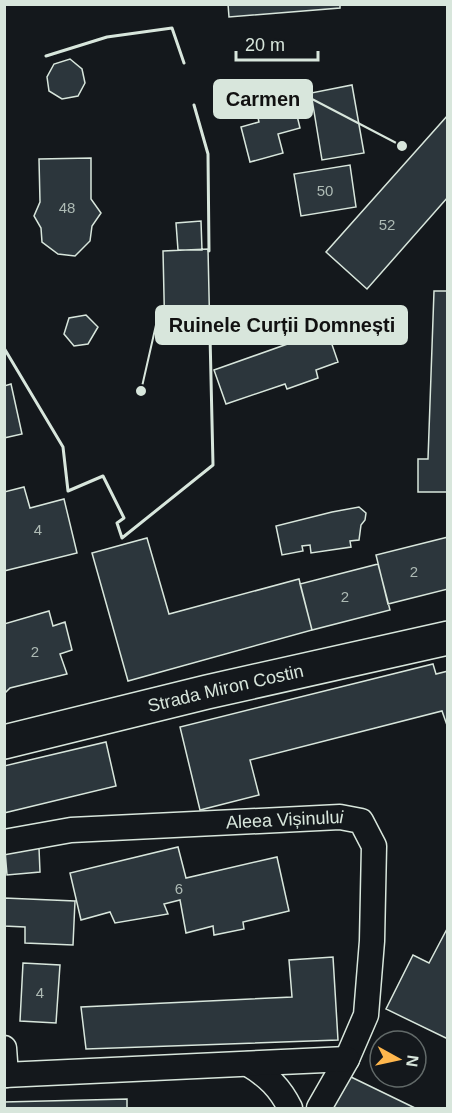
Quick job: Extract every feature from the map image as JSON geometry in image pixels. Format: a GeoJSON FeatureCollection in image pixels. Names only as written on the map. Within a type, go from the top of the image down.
{"type":"FeatureCollection","features":[{"type":"Feature","properties":{"kind":"street","name":"Strada Miron Costin"},"geometry":{"type":"LineString","coordinates":[[4,742],[207,692],[447,638]]}},
{"type":"Feature","properties":{"kind":"street","name":"Aleea Vișinului"},"geometry":{"type":"LineString","coordinates":[[4,842],[71,830],[340,817],[361,821],[374,846],[372,941],[366,1015],[347,1059],[319,1108]]}},
{"type":"Feature","properties":{"kind":"street"},"geometry":{"type":"LineString","coordinates":[[4,1048],[5,1075],[347,1059]]}},
{"type":"Feature","properties":{"kind":"street"},"geometry":{"type":"LineString","coordinates":[[248,1064],[267,1076],[281,1090],[290,1108]]}},
{"type":"Feature","properties":{"kind":"building"},"geometry":{"type":"Polygon","coordinates":[[[228,4],[340,4],[340,8],[229,17],[228,4]]]}},
{"type":"Feature","properties":{"kind":"building"},"geometry":{"type":"Polygon","coordinates":[[[70,59],[82,69],[85,83],[78,96],[62,99],[49,91],[47,77],[54,64],[70,59]]]}},
{"type":"Feature","properties":{"kind":"building"},"geometry":{"type":"Polygon","coordinates":[[[352,85],[364,153],[322,160],[311,93],[352,85]]]}},
{"type":"Feature","properties":{"kind":"building"},"geometry":{"type":"Polygon","coordinates":[[[293,99],[300,128],[278,134],[283,153],[250,162],[241,127],[259,122],[256,109],[293,99]]]}},
{"type":"Feature","properties":{"kind":"building"},"geometry":{"type":"Polygon","coordinates":[[[448,115],[448,197],[367,289],[326,252],[448,115]]]}},
{"type":"Feature","properties":{"kind":"building"},"geometry":{"type":"Polygon","coordinates":[[[91,158],[91,199],[101,213],[92,226],[90,241],[75,256],[58,254],[42,242],[41,228],[34,216],[40,202],[39,159],[91,158]]]}},
{"type":"Feature","properties":{"kind":"building"},"geometry":{"type":"Polygon","coordinates":[[[350,165],[356,207],[301,216],[294,174],[350,165]]]}},
{"type":"Feature","properties":{"kind":"building"},"geometry":{"type":"Polygon","coordinates":[[[201,221],[202,250],[178,250],[176,223],[201,221]]]}},
{"type":"Feature","properties":{"kind":"building"},"geometry":{"type":"Polygon","coordinates":[[[208,249],[210,339],[165,340],[163,251],[208,249]]]}},
{"type":"Feature","properties":{"kind":"building"},"geometry":{"type":"Polygon","coordinates":[[[434,291],[448,291],[448,492],[418,492],[418,459],[428,459],[434,291]]]}},
{"type":"Feature","properties":{"kind":"building"},"geometry":{"type":"Polygon","coordinates":[[[86,315],[98,327],[88,344],[74,346],[64,334],[69,318],[86,315]]]}},
{"type":"Feature","properties":{"kind":"building"},"geometry":{"type":"Polygon","coordinates":[[[327,330],[338,362],[316,370],[318,378],[287,389],[285,384],[226,404],[214,370],[327,330]]]}},
{"type":"Feature","properties":{"kind":"building"},"geometry":{"type":"Polygon","coordinates":[[[11,384],[22,434],[4,438],[4,386],[11,384]]]}},
{"type":"Feature","properties":{"kind":"building"},"geometry":{"type":"Polygon","coordinates":[[[24,487],[30,508],[64,499],[77,553],[4,571],[4,492],[24,487]]]}},
{"type":"Feature","properties":{"kind":"building"},"geometry":{"type":"Polygon","coordinates":[[[359,507],[366,513],[365,520],[361,525],[359,540],[350,541],[351,547],[311,553],[310,545],[302,546],[303,551],[282,555],[276,526],[359,507]]]}},
{"type":"Feature","properties":{"kind":"building"},"geometry":{"type":"Polygon","coordinates":[[[448,537],[448,589],[388,604],[376,555],[448,537]]]}},
{"type":"Feature","properties":{"kind":"building"},"geometry":{"type":"Polygon","coordinates":[[[147,538],[169,614],[299,579],[312,630],[128,681],[92,553],[147,538]]]}},
{"type":"Feature","properties":{"kind":"building"},"geometry":{"type":"Polygon","coordinates":[[[378,564],[390,610],[312,630],[300,584],[378,564]]]}},
{"type":"Feature","properties":{"kind":"building"},"geometry":{"type":"Polygon","coordinates":[[[49,611],[53,626],[65,622],[72,650],[60,654],[67,674],[10,688],[4,694],[4,624],[49,611]]]}},
{"type":"Feature","properties":{"kind":"building"},"geometry":{"type":"Polygon","coordinates":[[[433,664],[436,674],[448,671],[448,728],[442,711],[250,760],[259,795],[200,810],[180,727],[433,664]]]}},
{"type":"Feature","properties":{"kind":"building"},"geometry":{"type":"Polygon","coordinates":[[[106,742],[116,786],[4,813],[4,766],[106,742]]]}},
{"type":"Feature","properties":{"kind":"building"},"geometry":{"type":"Polygon","coordinates":[[[178,847],[186,878],[277,857],[289,911],[243,922],[244,929],[214,935],[213,926],[186,933],[180,900],[164,904],[168,914],[115,923],[110,912],[81,920],[70,873],[178,847]]]}},
{"type":"Feature","properties":{"kind":"building"},"geometry":{"type":"Polygon","coordinates":[[[39,848],[40,872],[7,875],[5,851],[39,848]]]}},
{"type":"Feature","properties":{"kind":"building"},"geometry":{"type":"Polygon","coordinates":[[[4,898],[75,901],[73,945],[25,943],[25,927],[4,926],[4,898]]]}},
{"type":"Feature","properties":{"kind":"building"},"geometry":{"type":"Polygon","coordinates":[[[448,927],[448,1039],[386,1009],[413,955],[429,963],[448,927]]]}},
{"type":"Feature","properties":{"kind":"building"},"geometry":{"type":"Polygon","coordinates":[[[333,957],[338,1040],[86,1049],[81,1007],[292,997],[289,960],[333,957]]]}},
{"type":"Feature","properties":{"kind":"building"},"geometry":{"type":"Polygon","coordinates":[[[23,963],[60,965],[56,1023],[20,1021],[23,963]]]}},
{"type":"Feature","properties":{"kind":"building"},"geometry":{"type":"Polygon","coordinates":[[[349,1076],[368,1085],[368,1089],[376,1089],[415,1108],[333,1108],[349,1076]]]}},
{"type":"Feature","properties":{"kind":"building"},"geometry":{"type":"Polygon","coordinates":[[[127,1099],[127,1108],[4,1108],[4,1102],[127,1099]]]}},
{"type":"Feature","properties":{"kind":"wall"},"geometry":{"type":"LineString","coordinates":[[46,56],[107,37],[172,28],[184,63]]}},
{"type":"Feature","properties":{"kind":"wall"},"geometry":{"type":"LineString","coordinates":[[194,105],[208,154],[209,251]]}},
{"type":"Feature","properties":{"kind":"wall"},"geometry":{"type":"LineString","coordinates":[[4,348],[63,447],[68,491],[103,476],[124,518],[117,523],[122,538],[213,465],[210,335]]}},
{"type":"Feature","properties":{"kind":"place","name":"Carmen"},"geometry":{"type":"Point","coordinates":[402,146]}},
{"type":"Feature","properties":{"kind":"place","name":"Ruinele Curții Domnești"},"geometry":{"type":"Point","coordinates":[141,391]}}]}
